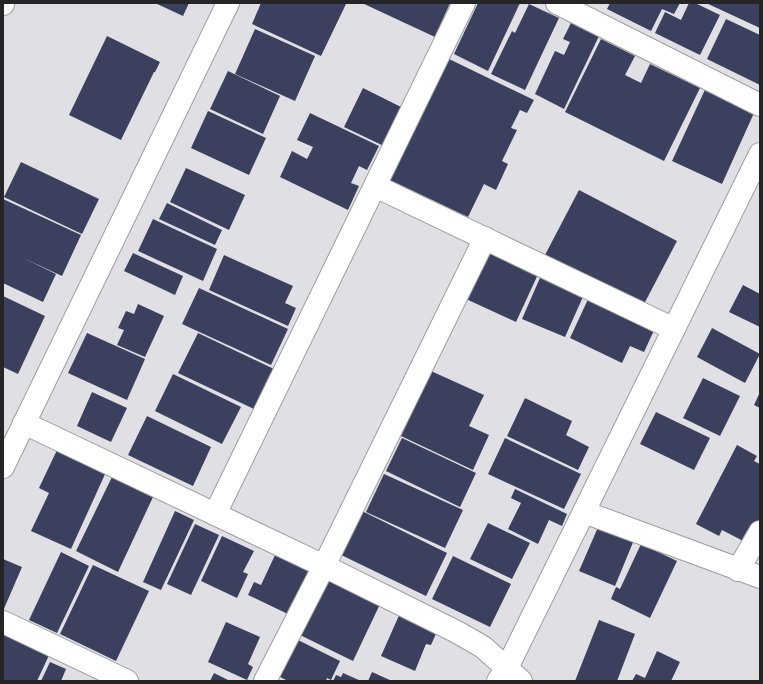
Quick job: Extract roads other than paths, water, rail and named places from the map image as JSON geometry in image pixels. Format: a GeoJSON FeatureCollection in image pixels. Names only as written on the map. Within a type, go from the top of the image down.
{"type":"FeatureCollection","features":[{"type":"Feature","properties":{"kind":"street"},"geometry":{"type":"LineString","coordinates":[[3,467],[228,3]]}},
{"type":"Feature","properties":{"kind":"street"},"geometry":{"type":"LineString","coordinates":[[215,514],[464,3]]}},
{"type":"Feature","properties":{"kind":"street"},"geometry":{"type":"LineString","coordinates":[[558,3],[760,104]]}},
{"type":"Feature","properties":{"kind":"street"},"geometry":{"type":"LineString","coordinates":[[24,423],[324,566],[457,632],[483,647],[508,677],[584,512],[760,154]]}},
{"type":"Feature","properties":{"kind":"street"},"geometry":{"type":"LineString","coordinates":[[375,186],[674,330]]}},
{"type":"Feature","properties":{"kind":"street"},"geometry":{"type":"LineString","coordinates":[[265,681],[324,566],[485,238]]}},
{"type":"Feature","properties":{"kind":"street"},"geometry":{"type":"LineString","coordinates":[[584,512],[760,577]]}},
{"type":"Feature","properties":{"kind":"street"},"geometry":{"type":"LineString","coordinates":[[738,570],[760,532]]}},
{"type":"Feature","properties":{"kind":"street"},"geometry":{"type":"LineString","coordinates":[[3,622],[127,681]]}}]}
